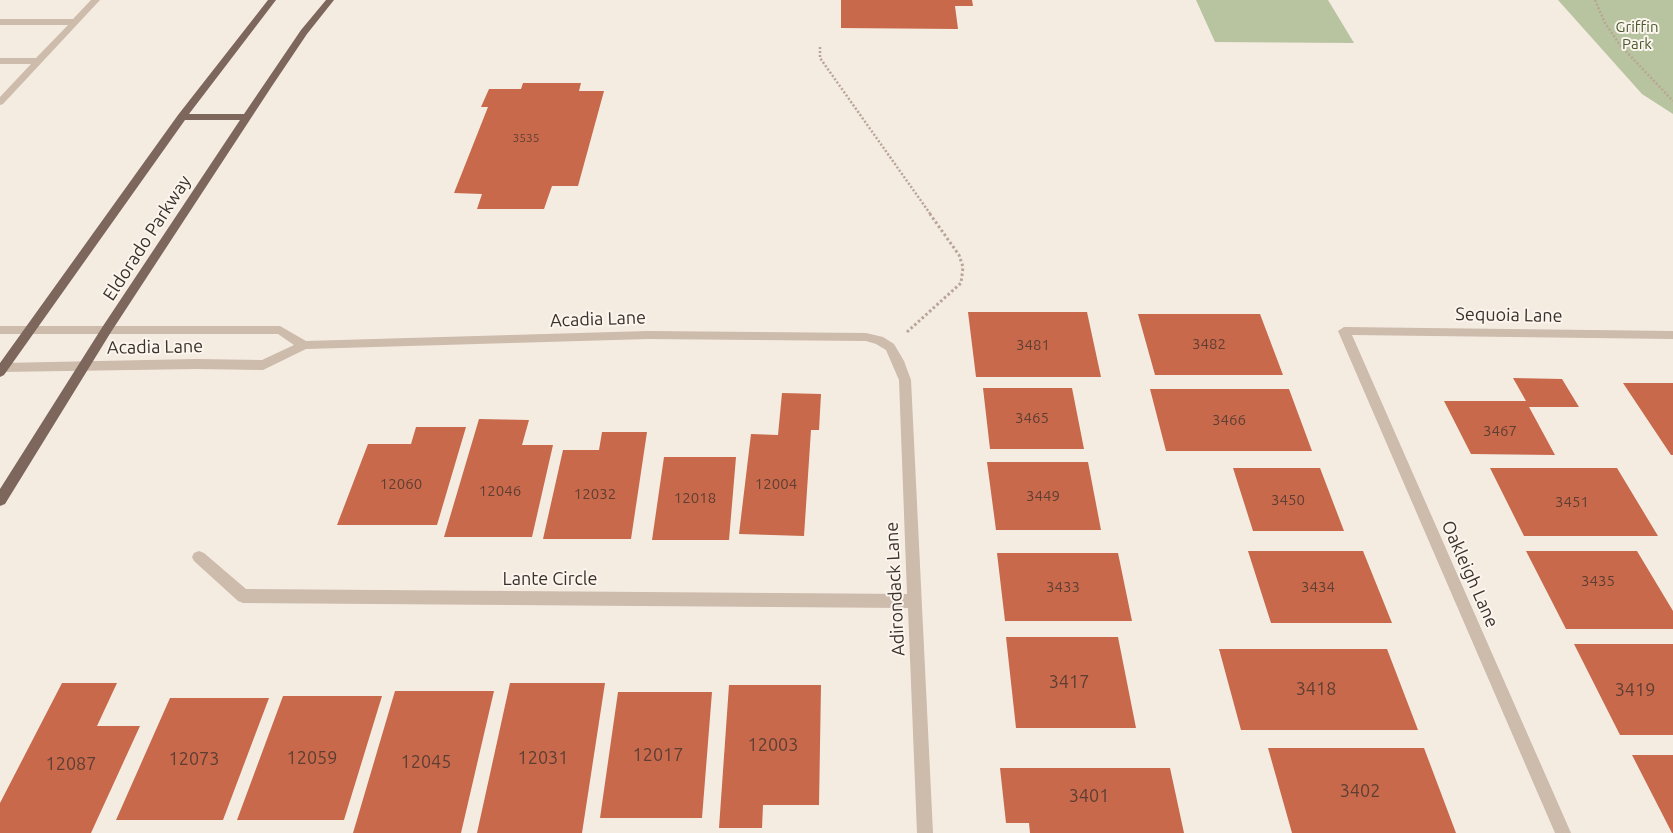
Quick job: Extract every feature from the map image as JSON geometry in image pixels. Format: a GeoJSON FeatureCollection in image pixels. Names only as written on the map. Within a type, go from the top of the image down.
{"type":"FeatureCollection","features":[{"type":"Feature","properties":{"kind":"main road"},"geometry":{"type":"LineString","coordinates":[[1,369],[181,117],[272,0]]}},
{"type":"Feature","properties":{"kind":"main road","name":"Eldorado Parkway"},"geometry":{"type":"LineString","coordinates":[[0,500],[107,329],[304,32],[330,0]]}},
{"type":"Feature","properties":{"kind":"main road"},"geometry":{"type":"LineString","coordinates":[[181,117],[247,117]]}},
{"type":"Feature","properties":{"kind":"street"},"geometry":{"type":"LineString","coordinates":[[0,102],[96,0]]}},
{"type":"Feature","properties":{"kind":"street"},"geometry":{"type":"LineString","coordinates":[[0,22],[75,22]]}},
{"type":"Feature","properties":{"kind":"street"},"geometry":{"type":"LineString","coordinates":[[0,60],[39,61]]}},
{"type":"Feature","properties":{"kind":"street","name":"Acadia Lane"},"geometry":{"type":"LineString","coordinates":[[0,330],[280,330],[304,345]]}},
{"type":"Feature","properties":{"kind":"street","name":"Sequoia Lane"},"geometry":{"type":"LineString","coordinates":[[1344,331],[1673,335]]}},
{"type":"Feature","properties":{"kind":"street","name":"Oakleigh Lane"},"geometry":{"type":"LineString","coordinates":[[1344,331],[1563,833]]}},
{"type":"Feature","properties":{"kind":"street","name":"Acadia Lane"},"geometry":{"type":"LineString","coordinates":[[1,369],[84,365],[262,365],[304,345],[648,335],[866,337],[879,340],[890,347]]}},
{"type":"Feature","properties":{"kind":"street","name":"Adirondack Lane"},"geometry":{"type":"LineString","coordinates":[[890,347],[905,380],[926,833]]}},
{"type":"Feature","properties":{"kind":"street","name":"Lante Circle"},"geometry":{"type":"LineString","coordinates":[[199,557],[243,596],[914,600]]}},
{"type":"Feature","properties":{"kind":"path"},"geometry":{"type":"LineString","coordinates":[[1595,0],[1605,23],[1620,45],[1673,101]]}},
{"type":"Feature","properties":{"kind":"path"},"geometry":{"type":"LineString","coordinates":[[820,48],[820,58],[959,255],[963,267],[961,283],[890,347]]}},
{"type":"Feature","properties":{"kind":"green space"},"geometry":{"type":"Polygon","coordinates":[[[1196,0],[1328,0],[1354,43],[1215,42],[1196,0]]]}},
{"type":"Feature","properties":{"kind":"green space","name":"Griffin Park"},"geometry":{"type":"Polygon","coordinates":[[[1558,0],[1673,0],[1673,114],[1642,94],[1558,0]]]}},
{"type":"Feature","properties":{"kind":"building"},"geometry":{"type":"Polygon","coordinates":[[[841,0],[972,0],[973,6],[955,6],[958,29],[841,28],[841,0]]]}},
{"type":"Feature","properties":{"kind":"building"},"geometry":{"type":"Polygon","coordinates":[[[523,83],[581,83],[579,91],[604,91],[578,186],[552,186],[544,209],[477,209],[482,194],[454,193],[488,107],[481,107],[489,89],[521,89],[523,83]]]}},
{"type":"Feature","properties":{"kind":"building"},"geometry":{"type":"Polygon","coordinates":[[[968,312],[1087,312],[1101,377],[976,377],[968,312]]]}},
{"type":"Feature","properties":{"kind":"building"},"geometry":{"type":"Polygon","coordinates":[[[1138,314],[1260,314],[1283,375],[1155,375],[1138,314]]]}},
{"type":"Feature","properties":{"kind":"building"},"geometry":{"type":"Polygon","coordinates":[[[1513,378],[1562,379],[1579,407],[1529,407],[1555,455],[1471,454],[1444,401],[1526,401],[1513,378]]]}},
{"type":"Feature","properties":{"kind":"building"},"geometry":{"type":"Polygon","coordinates":[[[1623,383],[1673,383],[1673,455],[1671,455],[1623,383]]]}},
{"type":"Feature","properties":{"kind":"building"},"geometry":{"type":"Polygon","coordinates":[[[983,388],[1072,388],[1084,449],[990,449],[983,388]]]}},
{"type":"Feature","properties":{"kind":"building"},"geometry":{"type":"Polygon","coordinates":[[[1150,389],[1289,389],[1312,451],[1166,451],[1150,389]]]}},
{"type":"Feature","properties":{"kind":"building"},"geometry":{"type":"Polygon","coordinates":[[[782,393],[821,394],[819,430],[811,430],[804,536],[739,534],[751,434],[778,435],[782,393]]]}},
{"type":"Feature","properties":{"kind":"building"},"geometry":{"type":"Polygon","coordinates":[[[479,419],[529,420],[522,445],[553,445],[532,537],[444,537],[479,419]]]}},
{"type":"Feature","properties":{"kind":"building"},"geometry":{"type":"Polygon","coordinates":[[[416,427],[466,427],[437,525],[337,525],[368,444],[411,444],[416,427]]]}},
{"type":"Feature","properties":{"kind":"building"},"geometry":{"type":"Polygon","coordinates":[[[602,432],[647,432],[631,539],[543,539],[563,450],[599,450],[602,432]]]}},
{"type":"Feature","properties":{"kind":"building"},"geometry":{"type":"Polygon","coordinates":[[[664,457],[736,457],[729,540],[652,540],[664,457]]]}},
{"type":"Feature","properties":{"kind":"building"},"geometry":{"type":"Polygon","coordinates":[[[987,462],[1088,462],[1101,530],[996,530],[987,462]]]}},
{"type":"Feature","properties":{"kind":"building"},"geometry":{"type":"Polygon","coordinates":[[[1233,468],[1320,468],[1344,531],[1253,531],[1233,468]]]}},
{"type":"Feature","properties":{"kind":"building"},"geometry":{"type":"Polygon","coordinates":[[[1490,468],[1617,468],[1658,536],[1524,536],[1490,468]]]}},
{"type":"Feature","properties":{"kind":"building"},"geometry":{"type":"Polygon","coordinates":[[[1248,551],[1363,551],[1392,623],[1271,623],[1248,551]]]}},
{"type":"Feature","properties":{"kind":"building"},"geometry":{"type":"Polygon","coordinates":[[[1526,551],[1637,551],[1673,611],[1673,629],[1566,629],[1526,551]]]}},
{"type":"Feature","properties":{"kind":"building"},"geometry":{"type":"Polygon","coordinates":[[[997,553],[1118,553],[1132,621],[1005,621],[997,553]]]}},
{"type":"Feature","properties":{"kind":"building"},"geometry":{"type":"Polygon","coordinates":[[[1006,637],[1118,637],[1136,728],[1016,728],[1006,637]]]}},
{"type":"Feature","properties":{"kind":"building"},"geometry":{"type":"Polygon","coordinates":[[[1574,644],[1673,644],[1673,735],[1620,735],[1574,644]]]}},
{"type":"Feature","properties":{"kind":"building"},"geometry":{"type":"Polygon","coordinates":[[[1219,649],[1387,649],[1418,730],[1241,730],[1219,649]]]}},
{"type":"Feature","properties":{"kind":"building"},"geometry":{"type":"Polygon","coordinates":[[[62,683],[117,683],[97,726],[140,726],[91,833],[0,833],[0,803],[62,683]]]}},
{"type":"Feature","properties":{"kind":"building"},"geometry":{"type":"Polygon","coordinates":[[[510,683],[605,683],[582,833],[477,833],[510,683]]]}},
{"type":"Feature","properties":{"kind":"building"},"geometry":{"type":"Polygon","coordinates":[[[729,685],[821,685],[819,805],[763,805],[762,828],[719,828],[729,685]]]}},
{"type":"Feature","properties":{"kind":"building"},"geometry":{"type":"Polygon","coordinates":[[[395,691],[494,691],[461,833],[353,833],[395,691]]]}},
{"type":"Feature","properties":{"kind":"building"},"geometry":{"type":"Polygon","coordinates":[[[618,692],[712,692],[702,818],[600,818],[618,692]]]}},
{"type":"Feature","properties":{"kind":"building"},"geometry":{"type":"Polygon","coordinates":[[[283,696],[382,696],[344,820],[237,820],[283,696]]]}},
{"type":"Feature","properties":{"kind":"building"},"geometry":{"type":"Polygon","coordinates":[[[170,698],[269,698],[223,820],[116,820],[170,698]]]}},
{"type":"Feature","properties":{"kind":"building"},"geometry":{"type":"Polygon","coordinates":[[[1268,748],[1424,748],[1456,833],[1292,833],[1268,748]]]}},
{"type":"Feature","properties":{"kind":"building"},"geometry":{"type":"Polygon","coordinates":[[[1632,755],[1673,755],[1673,833],[1672,833],[1632,755]]]}},
{"type":"Feature","properties":{"kind":"building"},"geometry":{"type":"Polygon","coordinates":[[[1000,768],[1170,768],[1184,833],[1030,833],[1029,823],[1006,823],[1000,768]]]}}]}
